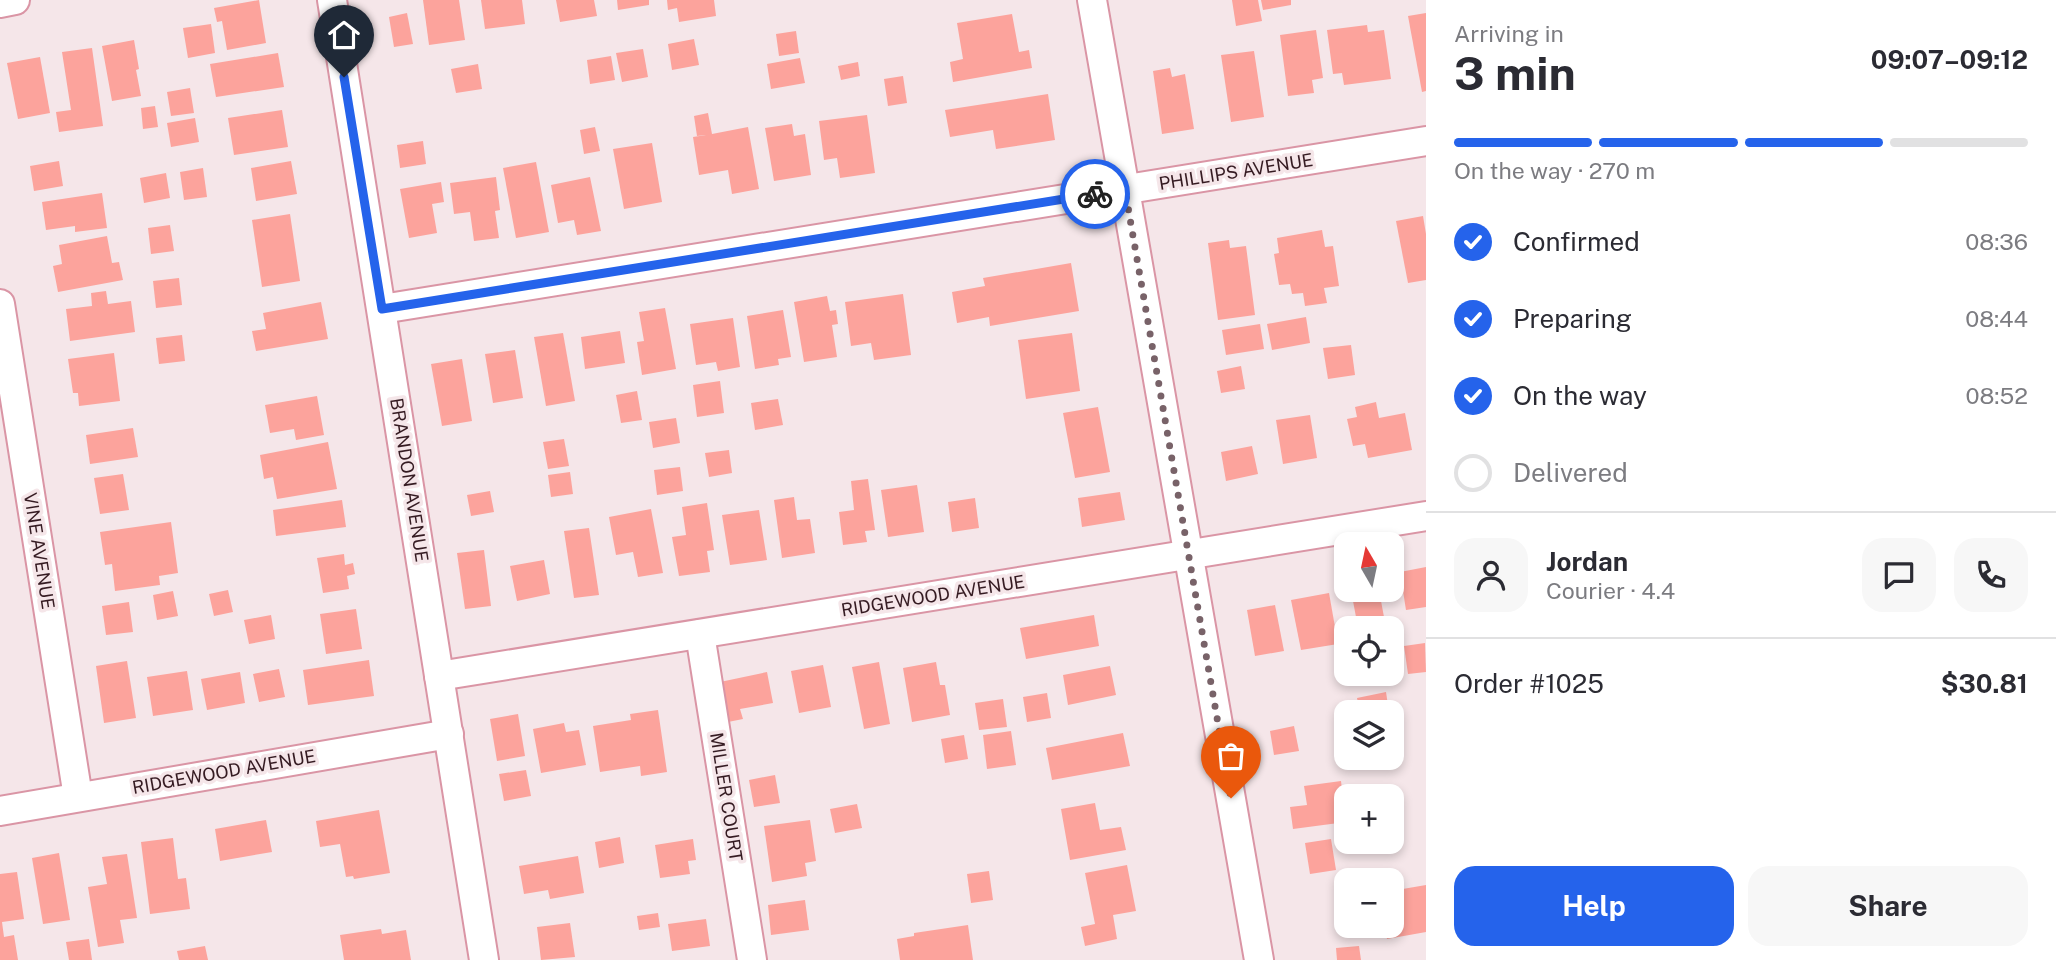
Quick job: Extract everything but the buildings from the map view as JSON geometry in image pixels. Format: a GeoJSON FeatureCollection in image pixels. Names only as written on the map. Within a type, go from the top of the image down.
{"type":"FeatureCollection","features":[{"type":"Feature","properties":{"kind":"street"},"geometry":{"type":"LineString","coordinates":[[0,3],[16,0]]}},
{"type":"Feature","properties":{"kind":"street","name":"BRANDON AVENUE"},"geometry":{"type":"LineString","coordinates":[[332,0],[484,960]]}},
{"type":"Feature","properties":{"kind":"street"},"geometry":{"type":"LineString","coordinates":[[1092,0],[1259,960]]}},
{"type":"Feature","properties":{"kind":"street","name":"PHILLIPS AVENUE"},"geometry":{"type":"LineString","coordinates":[[382,309],[1426,141]]}},
{"type":"Feature","properties":{"kind":"street","name":"VINE AVENUE"},"geometry":{"type":"LineString","coordinates":[[0,304],[7,394],[78,797]]}},
{"type":"Feature","properties":{"kind":"street","name":"RIDGEWOOD AVENUE"},"geometry":{"type":"LineString","coordinates":[[439,676],[1426,516]]}},
{"type":"Feature","properties":{"kind":"street","name":"MILLER COURT"},"geometry":{"type":"LineString","coordinates":[[700,634],[752,960]]}},
{"type":"Feature","properties":{"kind":"street","name":"RIDGEWOOD AVENUE"},"geometry":{"type":"LineString","coordinates":[[0,811],[449,734]]}},
{"type":"Feature","properties":{"kind":"way so far"},"geometry":{"type":"LineString","coordinates":[[1095,194],[1125,190],[1231,798]]}},
{"type":"Feature","properties":{"kind":"route"},"geometry":{"type":"LineString","coordinates":[[344,77],[382,309],[1095,194]]}}]}
